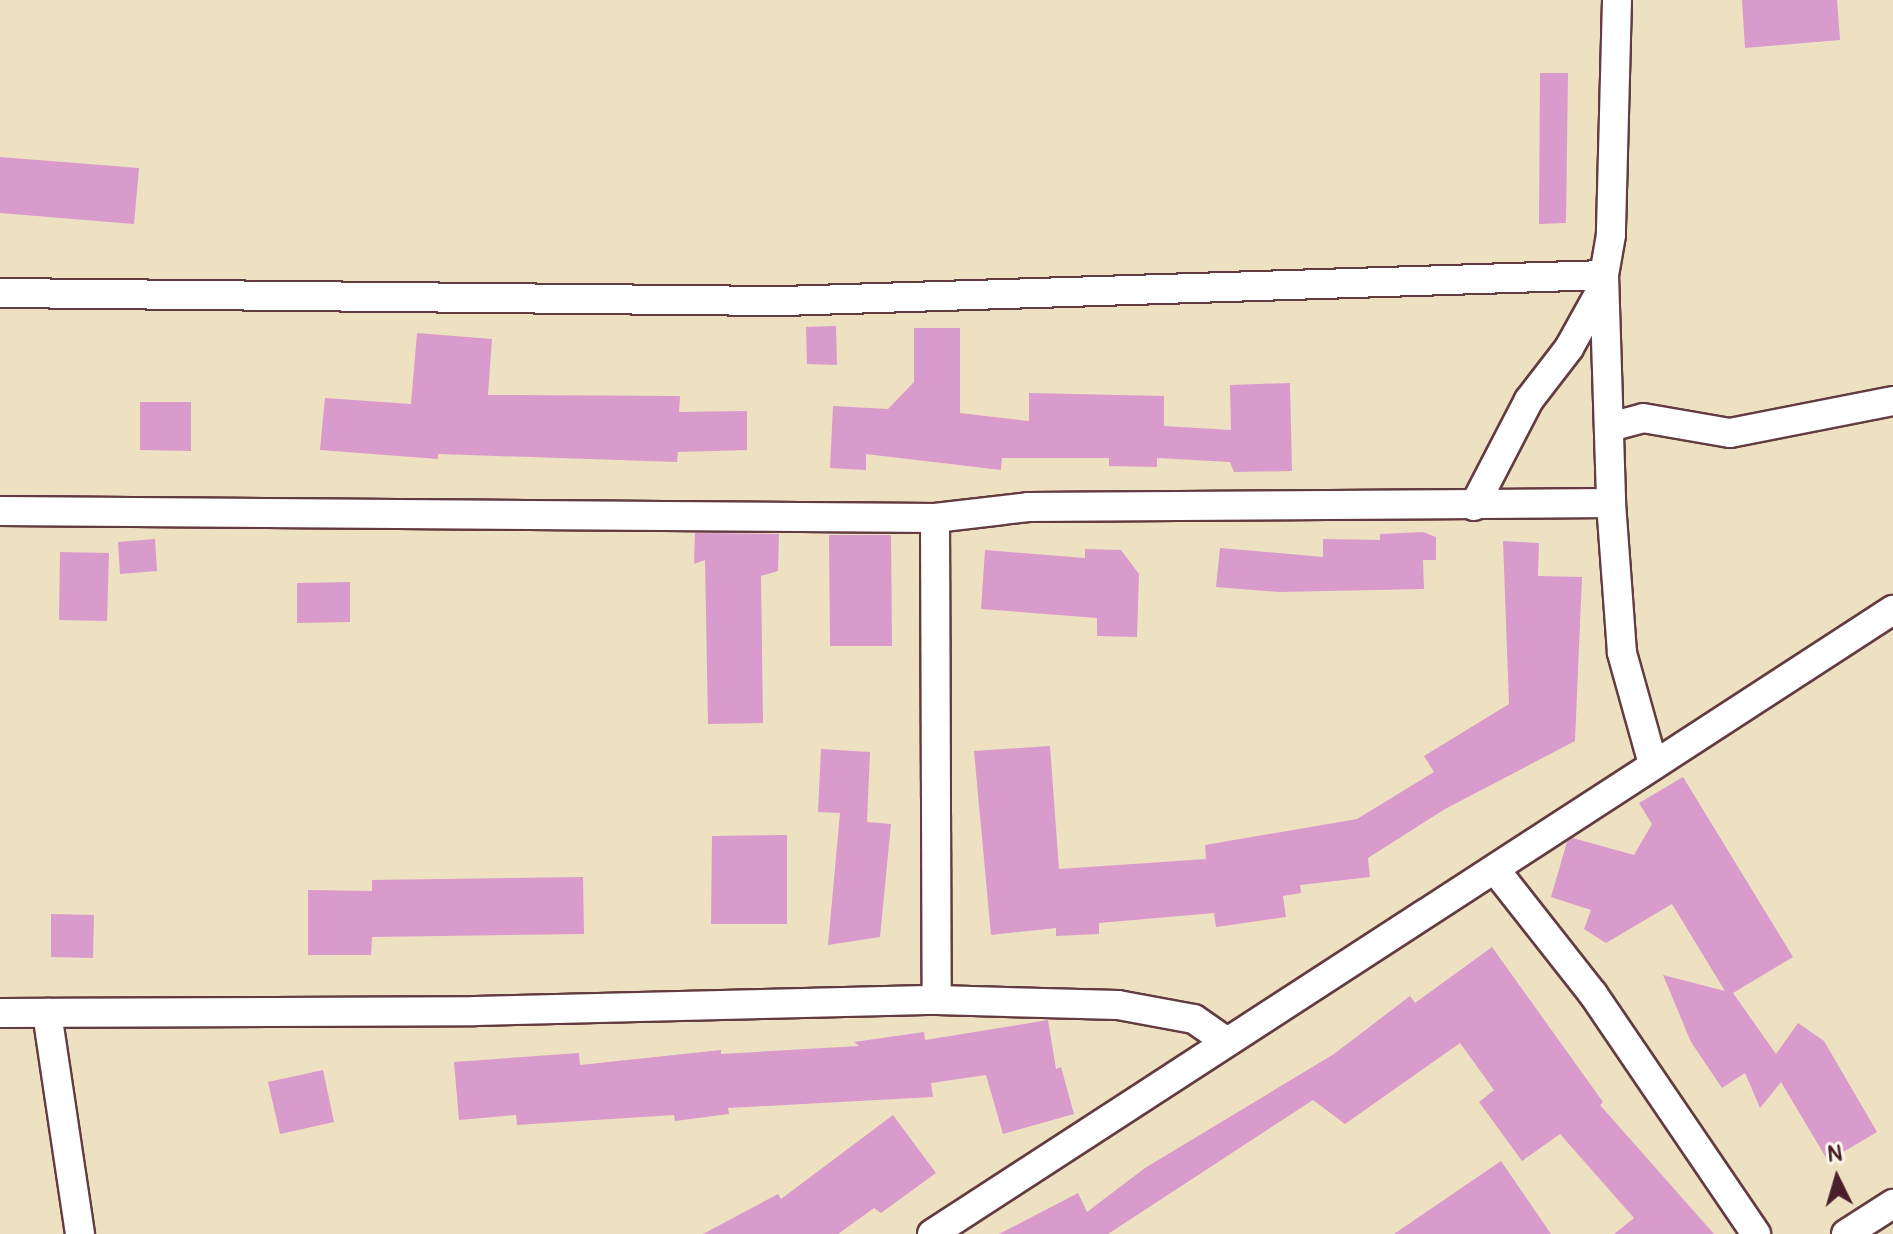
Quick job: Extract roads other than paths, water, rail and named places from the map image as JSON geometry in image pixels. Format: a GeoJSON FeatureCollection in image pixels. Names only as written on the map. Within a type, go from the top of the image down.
{"type":"FeatureCollection","features":[{"type":"Feature","properties":{"kind":"street"},"geometry":{"type":"LineString","coordinates":[[1617,0],[1611,235],[1604,280],[1611,503],[1622,653],[1653,764]]}},
{"type":"Feature","properties":{"kind":"street"},"geometry":{"type":"LineString","coordinates":[[0,293],[783,301],[1604,280]]}},
{"type":"Feature","properties":{"kind":"street"},"geometry":{"type":"LineString","coordinates":[[1474,506],[1529,400],[1569,348],[1604,280]]}},
{"type":"Feature","properties":{"kind":"street"},"geometry":{"type":"LineString","coordinates":[[1610,427],[1643,418],[1730,433],[1893,401]]}},
{"type":"Feature","properties":{"kind":"street"},"geometry":{"type":"LineString","coordinates":[[0,511],[935,518],[1028,507],[1611,503]]}},
{"type":"Feature","properties":{"kind":"street"},"geometry":{"type":"LineString","coordinates":[[935,518],[937,1000]]}},
{"type":"Feature","properties":{"kind":"street"},"geometry":{"type":"LineString","coordinates":[[932,1234],[1114,1120],[1225,1041],[1497,872],[1653,764],[1893,610]]}},
{"type":"Feature","properties":{"kind":"street"},"geometry":{"type":"LineString","coordinates":[[1497,872],[1593,994],[1756,1234]]}},
{"type":"Feature","properties":{"kind":"street"},"geometry":{"type":"LineString","coordinates":[[0,1013],[475,1011],[937,1000],[1118,1005],[1194,1019],[1225,1041]]}},
{"type":"Feature","properties":{"kind":"street"},"geometry":{"type":"LineString","coordinates":[[47,1013],[80,1234]]}},
{"type":"Feature","properties":{"kind":"street"},"geometry":{"type":"LineString","coordinates":[[1848,1234],[1893,1204]]}}]}
